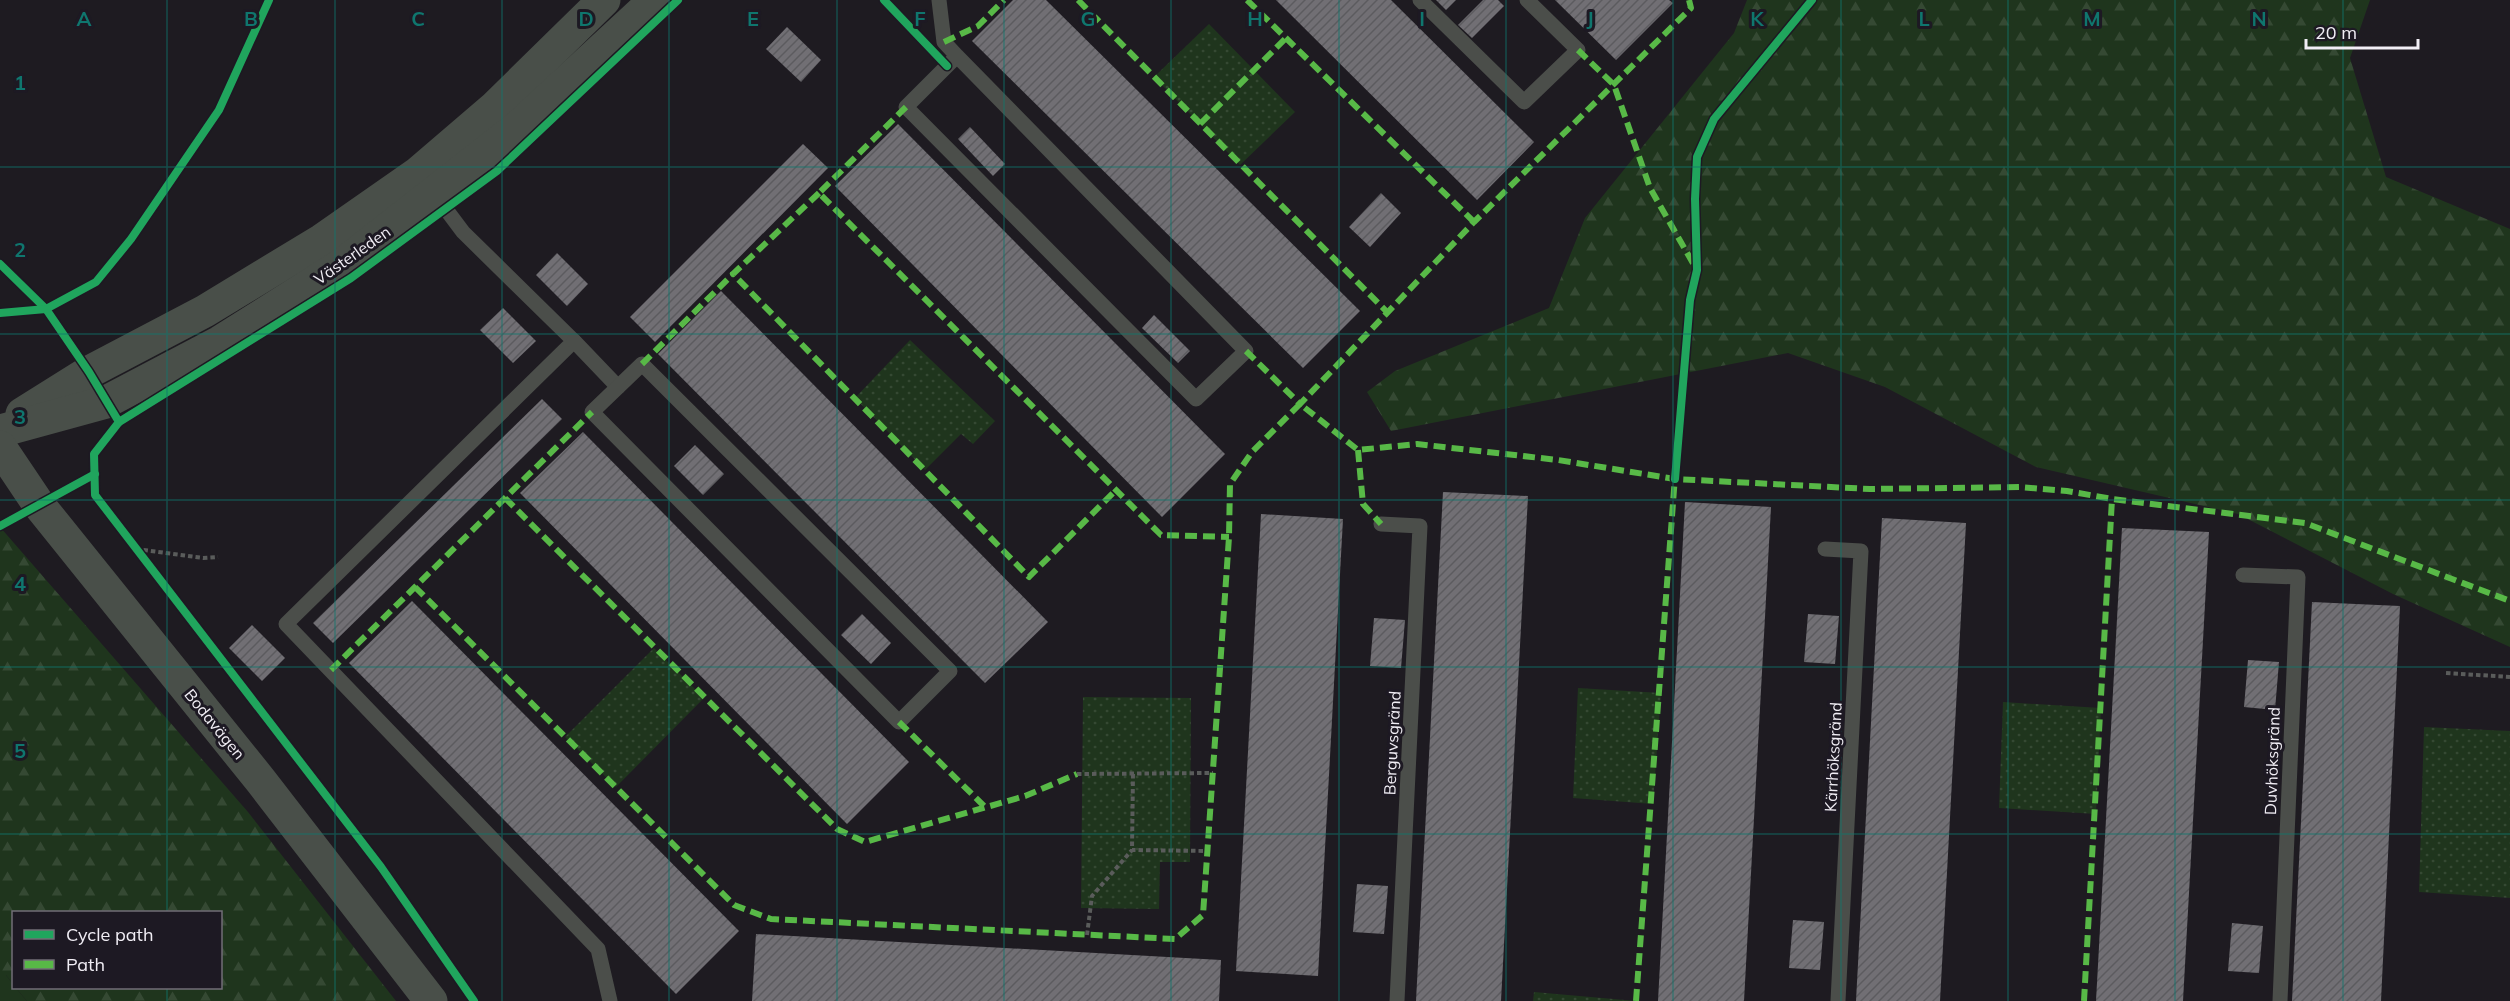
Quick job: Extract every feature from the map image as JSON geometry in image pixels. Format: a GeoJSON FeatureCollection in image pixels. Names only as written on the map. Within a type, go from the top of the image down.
{"type":"FeatureCollection","features":[{"type":"Feature","properties":{"kind":"street","name":"Västerleden"},"geometry":{"type":"LineString","coordinates":[[426,183],[495,107],[604,0]]}},
{"type":"Feature","properties":{"kind":"street","name":"Västerleden"},"geometry":{"type":"LineString","coordinates":[[0,429],[89,372],[224,300],[322,240],[426,183],[518,127],[655,0]]}},
{"type":"Feature","properties":{"kind":"street","name":"Bodavägen"},"geometry":{"type":"LineString","coordinates":[[0,447],[39,505],[261,781],[431,1001]]}},
{"type":"Feature","properties":{"kind":"lane"},"geometry":{"type":"LineString","coordinates":[[939,0],[944,42],[1246,351],[1196,399],[906,107],[957,56]]}},
{"type":"Feature","properties":{"kind":"lane"},"geometry":{"type":"LineString","coordinates":[[1420,0],[1524,102],[1578,50],[1527,0]]}},
{"type":"Feature","properties":{"kind":"lane"},"geometry":{"type":"LineString","coordinates":[[426,183],[463,232],[618,387]]}},
{"type":"Feature","properties":{"kind":"lane"},"geometry":{"type":"LineString","coordinates":[[574,341],[286,624],[598,949],[610,1001]]}},
{"type":"Feature","properties":{"kind":"lane"},"geometry":{"type":"LineString","coordinates":[[642,364],[950,671],[899,722],[592,412],[618,387],[642,364]]}},
{"type":"Feature","properties":{"kind":"lane","name":"Berguvsgränd"},"geometry":{"type":"LineString","coordinates":[[1381,524],[1420,526],[1397,1001]]}},
{"type":"Feature","properties":{"kind":"lane","name":"Kärrhöksgränd"},"geometry":{"type":"LineString","coordinates":[[1825,549],[1861,551],[1838,1001]]}},
{"type":"Feature","properties":{"kind":"lane","name":"Duvhöksgränd"},"geometry":{"type":"LineString","coordinates":[[2243,575],[2298,577],[2280,1001]]}},
{"type":"Feature","properties":{"kind":"path"},"geometry":{"type":"LineString","coordinates":[[136,549],[203,558],[218,556]]}},
{"type":"Feature","properties":{"kind":"path"},"geometry":{"type":"LineString","coordinates":[[2446,673],[2510,677]]}},
{"type":"Feature","properties":{"kind":"path"},"geometry":{"type":"LineString","coordinates":[[1077,774],[1213,773]]}},
{"type":"Feature","properties":{"kind":"path"},"geometry":{"type":"LineString","coordinates":[[1088,935],[1092,896],[1132,850],[1133,774]]}},
{"type":"Feature","properties":{"kind":"path"},"geometry":{"type":"LineString","coordinates":[[1132,850],[1209,851]]}},
{"type":"Feature","properties":{"kind":"green space"},"geometry":{"type":"Polygon","coordinates":[[[1747,0],[2370,0],[2350,58],[2386,177],[2510,229],[2510,647],[2393,594],[2238,514],[2036,467],[1885,387],[1788,353],[1391,431],[1367,392],[1395,371],[1549,308],[1585,218],[1734,33],[1747,0]]]}},
{"type":"Feature","properties":{"kind":"green space"},"geometry":{"type":"Polygon","coordinates":[[[1209,24],[1295,112],[1240,165],[1154,77],[1209,24]]]}},
{"type":"Feature","properties":{"kind":"green space"},"geometry":{"type":"Polygon","coordinates":[[[910,340],[995,421],[973,444],[961,434],[925,470],[855,398],[910,340]]]}},
{"type":"Feature","properties":{"kind":"green space"},"geometry":{"type":"Polygon","coordinates":[[[0,527],[248,812],[396,1001],[27,1001],[17,989],[222,989],[222,911],[12,911],[12,983],[6,975],[0,975],[0,527]]]}},
{"type":"Feature","properties":{"kind":"green space"},"geometry":{"type":"Polygon","coordinates":[[[654,648],[704,698],[616,787],[565,737],[654,648]]]}},
{"type":"Feature","properties":{"kind":"green space"},"geometry":{"type":"Polygon","coordinates":[[[1578,688],[1661,693],[1653,804],[1573,798],[1578,688]]]}},
{"type":"Feature","properties":{"kind":"green space"},"geometry":{"type":"Polygon","coordinates":[[[1083,697],[1191,698],[1190,862],[1160,862],[1159,909],[1081,908],[1083,697]]]}},
{"type":"Feature","properties":{"kind":"green space"},"geometry":{"type":"Polygon","coordinates":[[[2003,702],[2101,708],[2096,814],[1999,808],[2003,702]]]}},
{"type":"Feature","properties":{"kind":"green space"},"geometry":{"type":"Polygon","coordinates":[[[2424,727],[2510,731],[2510,898],[2419,892],[2424,727]]]}},
{"type":"Feature","properties":{"kind":"green space"},"geometry":{"type":"Polygon","coordinates":[[[0,975],[6,975],[12,983],[12,989],[17,989],[27,1001],[0,1001],[0,975]]]}},
{"type":"Feature","properties":{"kind":"green space"},"geometry":{"type":"Polygon","coordinates":[[[1534,992],[1636,1001],[1533,1001],[1534,992]]]}},
{"type":"Feature","properties":{"kind":"building"},"geometry":{"type":"Polygon","coordinates":[[[1013,0],[1046,0],[1360,311],[1303,368],[972,41],[1013,0]]]}},
{"type":"Feature","properties":{"kind":"building"},"geometry":{"type":"Polygon","coordinates":[[[1276,0],[1391,0],[1534,142],[1477,200],[1276,0]]]}},
{"type":"Feature","properties":{"kind":"building"},"geometry":{"type":"Polygon","coordinates":[[[1436,0],[1456,0],[1446,10],[1436,0]]]}},
{"type":"Feature","properties":{"kind":"building"},"geometry":{"type":"Polygon","coordinates":[[[1483,0],[1498,0],[1504,6],[1472,38],[1458,25],[1483,0]]]}},
{"type":"Feature","properties":{"kind":"building"},"geometry":{"type":"Polygon","coordinates":[[[1555,0],[1669,0],[1673,3],[1616,60],[1555,0]]]}},
{"type":"Feature","properties":{"kind":"building"},"geometry":{"type":"Polygon","coordinates":[[[787,27],[821,60],[801,82],[766,49],[787,27]]]}},
{"type":"Feature","properties":{"kind":"building"},"geometry":{"type":"Polygon","coordinates":[[[898,124],[1225,454],[1162,517],[835,186],[898,124]]]}},
{"type":"Feature","properties":{"kind":"building"},"geometry":{"type":"Polygon","coordinates":[[[970,127],[1005,164],[993,176],[958,139],[970,127]]]}},
{"type":"Feature","properties":{"kind":"building"},"geometry":{"type":"Polygon","coordinates":[[[803,144],[828,168],[655,342],[630,317],[803,144]]]}},
{"type":"Feature","properties":{"kind":"building"},"geometry":{"type":"Polygon","coordinates":[[[1381,193],[1401,213],[1370,247],[1349,227],[1381,193]]]}},
{"type":"Feature","properties":{"kind":"building"},"geometry":{"type":"Polygon","coordinates":[[[557,253],[588,284],[567,306],[536,275],[557,253]]]}},
{"type":"Feature","properties":{"kind":"building"},"geometry":{"type":"Polygon","coordinates":[[[721,291],[1048,622],[985,683],[658,354],[721,291]]]}},
{"type":"Feature","properties":{"kind":"building"},"geometry":{"type":"Polygon","coordinates":[[[503,308],[536,341],[513,363],[480,330],[503,308]]]}},
{"type":"Feature","properties":{"kind":"building"},"geometry":{"type":"Polygon","coordinates":[[[1154,315],[1190,351],[1178,363],[1142,328],[1154,315]]]}},
{"type":"Feature","properties":{"kind":"building"},"geometry":{"type":"Polygon","coordinates":[[[542,399],[562,419],[333,643],[313,623],[542,399]]]}},
{"type":"Feature","properties":{"kind":"building"},"geometry":{"type":"Polygon","coordinates":[[[583,432],[909,762],[847,824],[520,493],[583,432]]]}},
{"type":"Feature","properties":{"kind":"building"},"geometry":{"type":"Polygon","coordinates":[[[695,445],[724,474],[703,495],[674,466],[695,445]]]}},
{"type":"Feature","properties":{"kind":"building"},"geometry":{"type":"Polygon","coordinates":[[[1443,492],[1528,496],[1501,1001],[1416,1001],[1443,492]]]}},
{"type":"Feature","properties":{"kind":"building"},"geometry":{"type":"Polygon","coordinates":[[[1685,502],[1771,507],[1744,1001],[1658,1001],[1685,502]]]}},
{"type":"Feature","properties":{"kind":"building"},"geometry":{"type":"Polygon","coordinates":[[[1261,514],[1343,519],[1318,976],[1236,971],[1261,514]]]}},
{"type":"Feature","properties":{"kind":"building"},"geometry":{"type":"Polygon","coordinates":[[[1882,518],[1966,523],[1940,1001],[1856,1001],[1882,518]]]}},
{"type":"Feature","properties":{"kind":"building"},"geometry":{"type":"Polygon","coordinates":[[[2122,528],[2209,532],[2183,1001],[2096,1001],[2122,528]]]}},
{"type":"Feature","properties":{"kind":"building"},"geometry":{"type":"Polygon","coordinates":[[[412,601],[739,931],[676,994],[349,663],[412,601]]]}},
{"type":"Feature","properties":{"kind":"building"},"geometry":{"type":"Polygon","coordinates":[[[2312,602],[2400,606],[2381,1001],[2292,1001],[2312,602]]]}},
{"type":"Feature","properties":{"kind":"building"},"geometry":{"type":"Polygon","coordinates":[[[862,614],[891,643],[871,664],[841,635],[862,614]]]}},
{"type":"Feature","properties":{"kind":"building"},"geometry":{"type":"Polygon","coordinates":[[[1808,614],[1839,616],[1835,664],[1804,662],[1808,614]]]}},
{"type":"Feature","properties":{"kind":"building"},"geometry":{"type":"Polygon","coordinates":[[[1374,618],[1405,620],[1401,668],[1370,666],[1374,618]]]}},
{"type":"Feature","properties":{"kind":"building"},"geometry":{"type":"Polygon","coordinates":[[[252,625],[285,658],[262,681],[229,648],[252,625]]]}},
{"type":"Feature","properties":{"kind":"building"},"geometry":{"type":"Polygon","coordinates":[[[2248,660],[2279,662],[2275,710],[2244,707],[2248,660]]]}},
{"type":"Feature","properties":{"kind":"building"},"geometry":{"type":"Polygon","coordinates":[[[1357,884],[1388,886],[1384,934],[1353,932],[1357,884]]]}},
{"type":"Feature","properties":{"kind":"building"},"geometry":{"type":"Polygon","coordinates":[[[1793,920],[1824,922],[1820,970],[1789,968],[1793,920]]]}},
{"type":"Feature","properties":{"kind":"building"},"geometry":{"type":"Polygon","coordinates":[[[2232,923],[2263,926],[2259,973],[2228,971],[2232,923]]]}},
{"type":"Feature","properties":{"kind":"building"},"geometry":{"type":"Polygon","coordinates":[[[756,934],[1221,960],[1219,1001],[752,1001],[756,934]]]}},
{"type":"Feature","properties":{"kind":"marked path"},"geometry":{"type":"LineString","coordinates":[[944,42],[978,26],[1004,0]]}},
{"type":"Feature","properties":{"kind":"marked path"},"geometry":{"type":"LineString","coordinates":[[1078,0],[1388,313]]}},
{"type":"Feature","properties":{"kind":"marked path"},"geometry":{"type":"LineString","coordinates":[[1247,0],[1474,222]]}},
{"type":"Feature","properties":{"kind":"marked path"},"geometry":{"type":"LineString","coordinates":[[1246,351],[1300,404],[1474,222],[1691,8],[1689,0]]}},
{"type":"Feature","properties":{"kind":"marked path"},"geometry":{"type":"LineString","coordinates":[[1200,124],[1286,38]]}},
{"type":"Feature","properties":{"kind":"marked path"},"geometry":{"type":"LineString","coordinates":[[1578,50],[1614,85],[1650,188],[1694,265]]}},
{"type":"Feature","properties":{"kind":"marked path"},"geometry":{"type":"LineString","coordinates":[[906,107],[819,193],[1161,535],[1229,537]]}},
{"type":"Feature","properties":{"kind":"marked path"},"geometry":{"type":"LineString","coordinates":[[819,193],[733,274],[1029,577],[1116,490]]}},
{"type":"Feature","properties":{"kind":"marked path"},"geometry":{"type":"LineString","coordinates":[[642,364],[733,274]]}},
{"type":"Feature","properties":{"kind":"marked path"},"geometry":{"type":"LineString","coordinates":[[415,587],[734,905],[771,919],[1175,939],[1203,915],[1229,537],[1230,484],[1252,452],[1300,404],[1358,450],[1417,444],[1558,460],[1675,479],[1870,489],[2020,487],[2067,491],[2112,499],[2305,523],[2510,601]]}},
{"type":"Feature","properties":{"kind":"marked path"},"geometry":{"type":"LineString","coordinates":[[331,670],[592,412]]}},
{"type":"Feature","properties":{"kind":"marked path"},"geometry":{"type":"LineString","coordinates":[[1358,450],[1363,504],[1381,524]]}},
{"type":"Feature","properties":{"kind":"marked path"},"geometry":{"type":"LineString","coordinates":[[1636,1001],[1675,476]]}},
{"type":"Feature","properties":{"kind":"marked path"},"geometry":{"type":"LineString","coordinates":[[505,498],[837,829],[865,842],[1025,796],[1077,774]]}},
{"type":"Feature","properties":{"kind":"marked path"},"geometry":{"type":"LineString","coordinates":[[2084,1001],[2112,499]]}},
{"type":"Feature","properties":{"kind":"marked path"},"geometry":{"type":"LineString","coordinates":[[899,722],[984,806]]}},
{"type":"Feature","properties":{"kind":"cycle path"},"geometry":{"type":"LineString","coordinates":[[0,313],[46,309],[96,282],[131,239],[219,110],[269,0]]}},
{"type":"Feature","properties":{"kind":"cycle path"},"geometry":{"type":"LineString","coordinates":[[119,422],[351,278],[497,171],[678,0]]}},
{"type":"Feature","properties":{"kind":"cycle path"},"geometry":{"type":"LineString","coordinates":[[884,0],[947,66]]}},
{"type":"Feature","properties":{"kind":"cycle path"},"geometry":{"type":"LineString","coordinates":[[1675,479],[1690,300],[1697,270],[1695,199],[1697,157],[1714,119],[1812,0]]}},
{"type":"Feature","properties":{"kind":"cycle path"},"geometry":{"type":"LineString","coordinates":[[0,264],[46,309],[89,372],[119,422],[94,454],[95,495],[381,867],[474,1001]]}},
{"type":"Feature","properties":{"kind":"cycle path"},"geometry":{"type":"LineString","coordinates":[[0,526],[95,474]]}}]}
